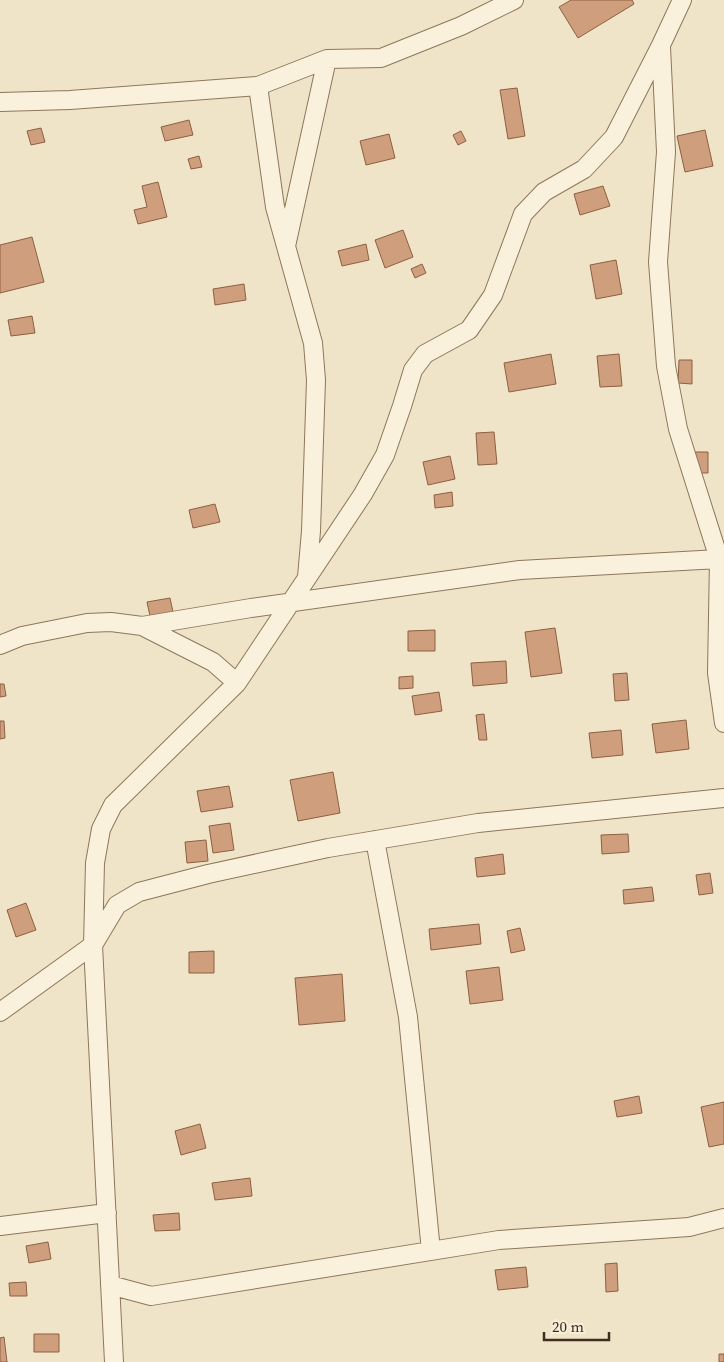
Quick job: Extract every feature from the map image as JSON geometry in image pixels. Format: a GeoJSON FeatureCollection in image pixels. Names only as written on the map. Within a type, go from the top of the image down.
{"type":"FeatureCollection","features":[{"type":"Feature","properties":{"kind":"street"},"geometry":{"type":"LineString","coordinates":[[0,102],[70,100],[258,86],[327,58],[381,58],[461,26],[514,0]]}},
{"type":"Feature","properties":{"kind":"street"},"geometry":{"type":"LineString","coordinates":[[114,1362],[93,944],[95,863],[101,829],[113,805],[237,683],[364,494],[385,455],[413,370],[425,354],[468,330],[493,295],[523,214],[544,192],[584,169],[614,138],[682,0]]}},
{"type":"Feature","properties":{"kind":"street"},"geometry":{"type":"LineString","coordinates":[[661,45],[666,152],[658,262],[666,366],[678,429],[721,558],[718,673],[724,723]]}},
{"type":"Feature","properties":{"kind":"street"},"geometry":{"type":"LineString","coordinates":[[286,249],[327,58]]}},
{"type":"Feature","properties":{"kind":"street"},"geometry":{"type":"LineString","coordinates":[[258,86],[275,207],[313,343],[316,380],[311,531],[307,580]]}},
{"type":"Feature","properties":{"kind":"street"},"geometry":{"type":"LineString","coordinates":[[0,645],[22,636],[87,622],[111,622],[142,626],[292,602],[520,570],[721,558]]}},
{"type":"Feature","properties":{"kind":"street"},"geometry":{"type":"LineString","coordinates":[[142,626],[213,662],[237,683]]}},
{"type":"Feature","properties":{"kind":"street"},"geometry":{"type":"LineString","coordinates":[[0,1012],[93,944],[117,905],[139,892],[208,874],[328,848],[478,823],[724,798]]}},
{"type":"Feature","properties":{"kind":"street"},"geometry":{"type":"LineString","coordinates":[[375,840],[408,1017],[431,1251]]}},
{"type":"Feature","properties":{"kind":"street"},"geometry":{"type":"LineString","coordinates":[[0,1226],[107,1213]]}},
{"type":"Feature","properties":{"kind":"street"},"geometry":{"type":"LineString","coordinates":[[110,1285],[151,1296],[499,1240],[689,1228],[724,1218]]}},
{"type":"Feature","properties":{"kind":"building"},"geometry":{"type":"Polygon","coordinates":[[[571,0],[632,0],[634,4],[578,38],[559,7],[571,0]]]}},
{"type":"Feature","properties":{"kind":"building"},"geometry":{"type":"Polygon","coordinates":[[[517,88],[525,136],[508,139],[500,90],[517,88]]]}},
{"type":"Feature","properties":{"kind":"building"},"geometry":{"type":"Polygon","coordinates":[[[189,120],[193,135],[165,141],[161,127],[189,120]]]}},
{"type":"Feature","properties":{"kind":"building"},"geometry":{"type":"Polygon","coordinates":[[[41,128],[45,142],[31,145],[27,131],[41,128]]]}},
{"type":"Feature","properties":{"kind":"building"},"geometry":{"type":"Polygon","coordinates":[[[705,130],[713,166],[685,172],[677,136],[705,130]]]}},
{"type":"Feature","properties":{"kind":"building"},"geometry":{"type":"Polygon","coordinates":[[[461,131],[466,141],[458,145],[453,135],[461,131]]]}},
{"type":"Feature","properties":{"kind":"building"},"geometry":{"type":"Polygon","coordinates":[[[389,134],[395,158],[366,165],[360,141],[389,134]]]}},
{"type":"Feature","properties":{"kind":"building"},"geometry":{"type":"Polygon","coordinates":[[[199,156],[202,167],[191,169],[188,159],[199,156]]]}},
{"type":"Feature","properties":{"kind":"building"},"geometry":{"type":"Polygon","coordinates":[[[158,182],[167,217],[138,224],[134,210],[147,207],[142,186],[158,182]]]}},
{"type":"Feature","properties":{"kind":"building"},"geometry":{"type":"Polygon","coordinates":[[[603,186],[610,206],[580,215],[574,194],[603,186]]]}},
{"type":"Feature","properties":{"kind":"building"},"geometry":{"type":"Polygon","coordinates":[[[403,230],[413,257],[385,268],[375,240],[403,230]]]}},
{"type":"Feature","properties":{"kind":"building"},"geometry":{"type":"Polygon","coordinates":[[[32,237],[44,282],[0,293],[0,245],[32,237]]]}},
{"type":"Feature","properties":{"kind":"building"},"geometry":{"type":"Polygon","coordinates":[[[366,244],[369,260],[342,266],[338,251],[366,244]]]}},
{"type":"Feature","properties":{"kind":"building"},"geometry":{"type":"Polygon","coordinates":[[[616,260],[622,294],[596,299],[590,265],[616,260]]]}},
{"type":"Feature","properties":{"kind":"building"},"geometry":{"type":"Polygon","coordinates":[[[422,264],[426,273],[415,278],[411,269],[422,264]]]}},
{"type":"Feature","properties":{"kind":"building"},"geometry":{"type":"Polygon","coordinates":[[[244,284],[246,300],[215,305],[213,289],[244,284]]]}},
{"type":"Feature","properties":{"kind":"building"},"geometry":{"type":"Polygon","coordinates":[[[32,316],[35,333],[11,336],[8,320],[32,316]]]}},
{"type":"Feature","properties":{"kind":"building"},"geometry":{"type":"Polygon","coordinates":[[[551,354],[556,384],[509,392],[504,363],[551,354]]]}},
{"type":"Feature","properties":{"kind":"building"},"geometry":{"type":"Polygon","coordinates":[[[619,354],[622,386],[600,387],[597,356],[619,354]]]}},
{"type":"Feature","properties":{"kind":"building"},"geometry":{"type":"Polygon","coordinates":[[[679,360],[692,360],[692,384],[678,383],[679,360]]]}},
{"type":"Feature","properties":{"kind":"building"},"geometry":{"type":"Polygon","coordinates":[[[494,432],[497,464],[478,465],[476,433],[494,432]]]}},
{"type":"Feature","properties":{"kind":"building"},"geometry":{"type":"Polygon","coordinates":[[[693,452],[708,452],[708,473],[693,473],[693,452]]]}},
{"type":"Feature","properties":{"kind":"building"},"geometry":{"type":"Polygon","coordinates":[[[450,456],[455,479],[428,485],[423,462],[450,456]]]}},
{"type":"Feature","properties":{"kind":"building"},"geometry":{"type":"Polygon","coordinates":[[[452,492],[453,506],[435,508],[434,495],[452,492]]]}},
{"type":"Feature","properties":{"kind":"building"},"geometry":{"type":"Polygon","coordinates":[[[215,504],[220,522],[193,528],[189,510],[215,504]]]}},
{"type":"Feature","properties":{"kind":"building"},"geometry":{"type":"Polygon","coordinates":[[[170,598],[173,612],[150,616],[147,602],[170,598]]]}},
{"type":"Feature","properties":{"kind":"building"},"geometry":{"type":"Polygon","coordinates":[[[555,628],[562,673],[531,677],[525,632],[555,628]]]}},
{"type":"Feature","properties":{"kind":"building"},"geometry":{"type":"Polygon","coordinates":[[[435,630],[435,651],[408,651],[408,631],[435,630]]]}},
{"type":"Feature","properties":{"kind":"building"},"geometry":{"type":"Polygon","coordinates":[[[506,661],[507,683],[473,686],[471,663],[506,661]]]}},
{"type":"Feature","properties":{"kind":"building"},"geometry":{"type":"Polygon","coordinates":[[[627,673],[629,700],[615,701],[613,674],[627,673]]]}},
{"type":"Feature","properties":{"kind":"building"},"geometry":{"type":"Polygon","coordinates":[[[413,676],[413,688],[399,689],[399,677],[413,676]]]}},
{"type":"Feature","properties":{"kind":"building"},"geometry":{"type":"Polygon","coordinates":[[[0,684],[4,684],[6,696],[0,697],[0,684]]]}},
{"type":"Feature","properties":{"kind":"building"},"geometry":{"type":"Polygon","coordinates":[[[439,692],[442,711],[415,715],[412,696],[439,692]]]}},
{"type":"Feature","properties":{"kind":"building"},"geometry":{"type":"Polygon","coordinates":[[[484,714],[487,740],[479,740],[476,715],[484,714]]]}},
{"type":"Feature","properties":{"kind":"building"},"geometry":{"type":"Polygon","coordinates":[[[686,720],[689,749],[656,753],[652,724],[686,720]]]}},
{"type":"Feature","properties":{"kind":"building"},"geometry":{"type":"Polygon","coordinates":[[[0,721],[4,721],[5,738],[0,739],[0,721]]]}},
{"type":"Feature","properties":{"kind":"building"},"geometry":{"type":"Polygon","coordinates":[[[621,730],[623,755],[592,758],[589,733],[621,730]]]}},
{"type":"Feature","properties":{"kind":"building"},"geometry":{"type":"Polygon","coordinates":[[[333,772],[340,813],[298,821],[290,780],[333,772]]]}},
{"type":"Feature","properties":{"kind":"building"},"geometry":{"type":"Polygon","coordinates":[[[229,786],[233,807],[201,812],[197,791],[229,786]]]}},
{"type":"Feature","properties":{"kind":"building"},"geometry":{"type":"Polygon","coordinates":[[[230,823],[234,850],[213,853],[209,826],[230,823]]]}},
{"type":"Feature","properties":{"kind":"building"},"geometry":{"type":"Polygon","coordinates":[[[628,834],[629,852],[602,854],[601,835],[628,834]]]}},
{"type":"Feature","properties":{"kind":"building"},"geometry":{"type":"Polygon","coordinates":[[[206,840],[208,861],[187,863],[185,842],[206,840]]]}},
{"type":"Feature","properties":{"kind":"building"},"geometry":{"type":"Polygon","coordinates":[[[503,854],[505,874],[477,877],[475,858],[503,854]]]}},
{"type":"Feature","properties":{"kind":"building"},"geometry":{"type":"Polygon","coordinates":[[[710,873],[713,893],[699,895],[696,875],[710,873]]]}},
{"type":"Feature","properties":{"kind":"building"},"geometry":{"type":"Polygon","coordinates":[[[652,887],[654,901],[624,904],[623,890],[652,887]]]}},
{"type":"Feature","properties":{"kind":"building"},"geometry":{"type":"Polygon","coordinates":[[[26,903],[36,930],[16,937],[7,910],[26,903]]]}},
{"type":"Feature","properties":{"kind":"building"},"geometry":{"type":"Polygon","coordinates":[[[479,924],[481,944],[431,950],[429,929],[479,924]]]}},
{"type":"Feature","properties":{"kind":"building"},"geometry":{"type":"Polygon","coordinates":[[[520,928],[525,950],[511,953],[507,931],[520,928]]]}},
{"type":"Feature","properties":{"kind":"building"},"geometry":{"type":"Polygon","coordinates":[[[214,951],[214,973],[189,973],[189,952],[214,951]]]}},
{"type":"Feature","properties":{"kind":"building"},"geometry":{"type":"Polygon","coordinates":[[[499,967],[503,1000],[470,1004],[466,971],[499,967]]]}},
{"type":"Feature","properties":{"kind":"building"},"geometry":{"type":"Polygon","coordinates":[[[342,974],[345,1021],[299,1025],[295,978],[342,974]]]}},
{"type":"Feature","properties":{"kind":"building"},"geometry":{"type":"Polygon","coordinates":[[[639,1096],[642,1113],[617,1117],[614,1101],[639,1096]]]}},
{"type":"Feature","properties":{"kind":"building"},"geometry":{"type":"Polygon","coordinates":[[[724,1102],[724,1144],[709,1147],[701,1107],[724,1102]]]}},
{"type":"Feature","properties":{"kind":"building"},"geometry":{"type":"Polygon","coordinates":[[[200,1124],[206,1148],[181,1155],[175,1131],[200,1124]]]}},
{"type":"Feature","properties":{"kind":"building"},"geometry":{"type":"Polygon","coordinates":[[[250,1178],[252,1196],[215,1200],[212,1183],[250,1178]]]}},
{"type":"Feature","properties":{"kind":"building"},"geometry":{"type":"Polygon","coordinates":[[[179,1213],[180,1230],[155,1231],[153,1215],[179,1213]]]}},
{"type":"Feature","properties":{"kind":"building"},"geometry":{"type":"Polygon","coordinates":[[[48,1242],[51,1259],[29,1263],[26,1246],[48,1242]]]}},
{"type":"Feature","properties":{"kind":"building"},"geometry":{"type":"Polygon","coordinates":[[[617,1263],[618,1291],[606,1292],[605,1264],[617,1263]]]}},
{"type":"Feature","properties":{"kind":"building"},"geometry":{"type":"Polygon","coordinates":[[[526,1267],[528,1287],[498,1290],[495,1270],[526,1267]]]}},
{"type":"Feature","properties":{"kind":"building"},"geometry":{"type":"Polygon","coordinates":[[[26,1282],[27,1296],[10,1296],[9,1283],[26,1282]]]}},
{"type":"Feature","properties":{"kind":"building"},"geometry":{"type":"Polygon","coordinates":[[[34,1334],[59,1334],[59,1352],[34,1352],[34,1334]]]}},
{"type":"Feature","properties":{"kind":"building"},"geometry":{"type":"Polygon","coordinates":[[[4,1337],[7,1362],[0,1362],[0,1338],[4,1337]]]}},
{"type":"Feature","properties":{"kind":"building"},"geometry":{"type":"Polygon","coordinates":[[[719,1354],[724,1354],[724,1362],[719,1362],[719,1354]]]}}]}
